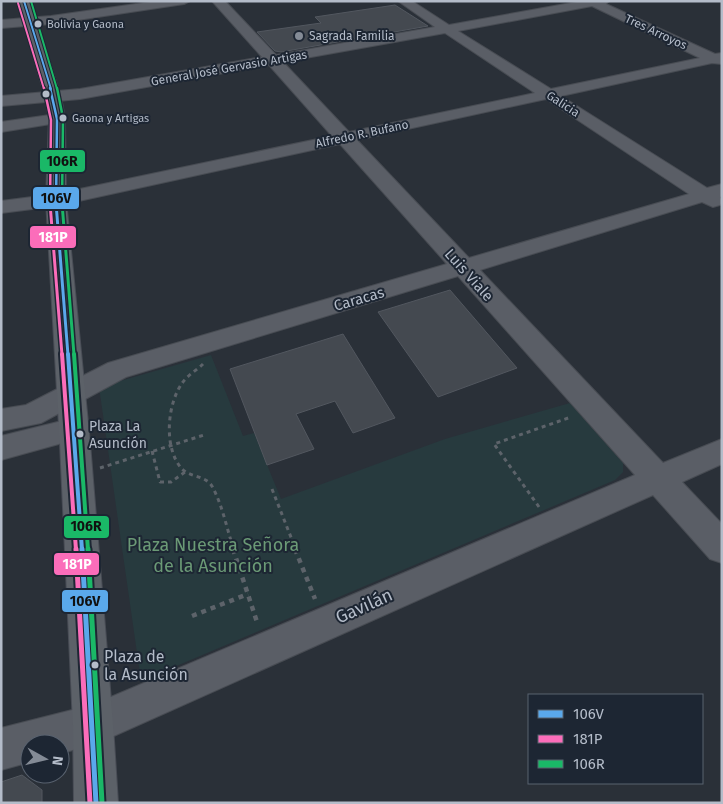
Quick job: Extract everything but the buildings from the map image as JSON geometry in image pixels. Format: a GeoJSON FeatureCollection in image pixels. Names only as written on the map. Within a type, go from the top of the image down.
{"type":"FeatureCollection","features":[{"type":"Feature","properties":{"kind":"main road"},"geometry":{"type":"LineString","coordinates":[[24,1],[55,108],[56,200],[74,429],[93,725],[96,803]]}},
{"type":"Feature","properties":{"kind":"street"},"geometry":{"type":"LineString","coordinates":[[1,24],[29,22],[184,1]]}},
{"type":"Feature","properties":{"kind":"street","name":"Luis Viale"},"geometry":{"type":"LineString","coordinates":[[218,1],[592,410],[722,548]]}},
{"type":"Feature","properties":{"kind":"street","name":"Galicia"},"geometry":{"type":"LineString","coordinates":[[404,1],[547,94],[712,192],[722,207]]}},
{"type":"Feature","properties":{"kind":"street","name":"General José Gervasio Artigas"},"geometry":{"type":"LineString","coordinates":[[1,101],[55,108],[80,94],[596,2]]}},
{"type":"Feature","properties":{"kind":"street","name":"Tres Arroyos"},"geometry":{"type":"LineString","coordinates":[[596,2],[719,59]]}},
{"type":"Feature","properties":{"kind":"street"},"geometry":{"type":"LineString","coordinates":[[505,6],[523,15]]}},
{"type":"Feature","properties":{"kind":"street","name":"Alfredo R. Bufano"},"geometry":{"type":"LineString","coordinates":[[1,207],[56,200],[547,94],[719,59]]}},
{"type":"Feature","properties":{"kind":"street"},"geometry":{"type":"LineString","coordinates":[[1,127],[55,108]]}},
{"type":"Feature","properties":{"kind":"street","name":"Caracas"},"geometry":{"type":"LineString","coordinates":[[1,420],[32,414],[71,396],[117,370],[712,192]]}},
{"type":"Feature","properties":{"kind":"street"},"geometry":{"type":"LineString","coordinates":[[1,448],[74,429]]}},
{"type":"Feature","properties":{"kind":"street","name":"Gavilán"},"geometry":{"type":"LineString","coordinates":[[1,749],[93,725],[722,451]]}},
{"type":"Feature","properties":{"kind":"path"},"geometry":{"type":"LineString","coordinates":[[204,344],[206,358],[203,365],[180,386],[173,404],[170,434],[172,445],[181,469],[204,478],[213,487],[258,625]]}},
{"type":"Feature","properties":{"kind":"path"},"geometry":{"type":"LineString","coordinates":[[551,524],[494,444],[592,410]]}},
{"type":"Feature","properties":{"kind":"path"},"geometry":{"type":"LineString","coordinates":[[76,475],[204,435]]}},
{"type":"Feature","properties":{"kind":"path"},"geometry":{"type":"LineString","coordinates":[[152,451],[160,482],[167,484],[173,482],[185,472]]}},
{"type":"Feature","properties":{"kind":"path"},"geometry":{"type":"LineString","coordinates":[[272,489],[315,599]]}},
{"type":"Feature","properties":{"kind":"path"},"geometry":{"type":"LineString","coordinates":[[208,547],[230,540]]}},
{"type":"Feature","properties":{"kind":"path"},"geometry":{"type":"LineString","coordinates":[[192,616],[248,594]]}},
{"type":"Feature","properties":{"kind":"green space","name":"Plaza Nuestra Señora de la Asunción"},"geometry":{"type":"Polygon","coordinates":[[[211,355],[243,436],[254,433],[281,499],[445,439],[570,403],[623,463],[623,472],[615,480],[141,681],[99,387],[211,355]]]}},
{"type":"Feature","properties":{"kind":"transit line","name":"106V"},"geometry":{"type":"LineString","coordinates":[[24,1],[53,97],[57,119],[56,200],[75,443],[93,725],[96,803]]}},
{"type":"Feature","properties":{"kind":"transit line","name":"106R"},"geometry":{"type":"LineString","coordinates":[[31,1],[59,95],[63,118],[62,200],[81,443],[99,725],[102,803]]}},
{"type":"Feature","properties":{"kind":"transit line","name":"181P"},"geometry":{"type":"LineString","coordinates":[[18,3],[47,98],[51,120],[50,200],[69,443],[87,725],[90,803]]}},
{"type":"Feature","properties":{"kind":"place","name":"Bolivia y Gaona"},"geometry":{"type":"Point","coordinates":[38,24]}},
{"type":"Feature","properties":{"kind":"place","name":"Sagrada Familia"},"geometry":{"type":"Point","coordinates":[299,36]}},
{"type":"Feature","properties":{"kind":"place","name":"Gaona y Artigas"},"geometry":{"type":"Point","coordinates":[63,118]}},
{"type":"Feature","properties":{"kind":"place","name":"Plaza La Asunción"},"geometry":{"type":"Point","coordinates":[80,434]}},
{"type":"Feature","properties":{"kind":"place","name":"Plaza de la Asunción"},"geometry":{"type":"Point","coordinates":[95,665]}}]}
